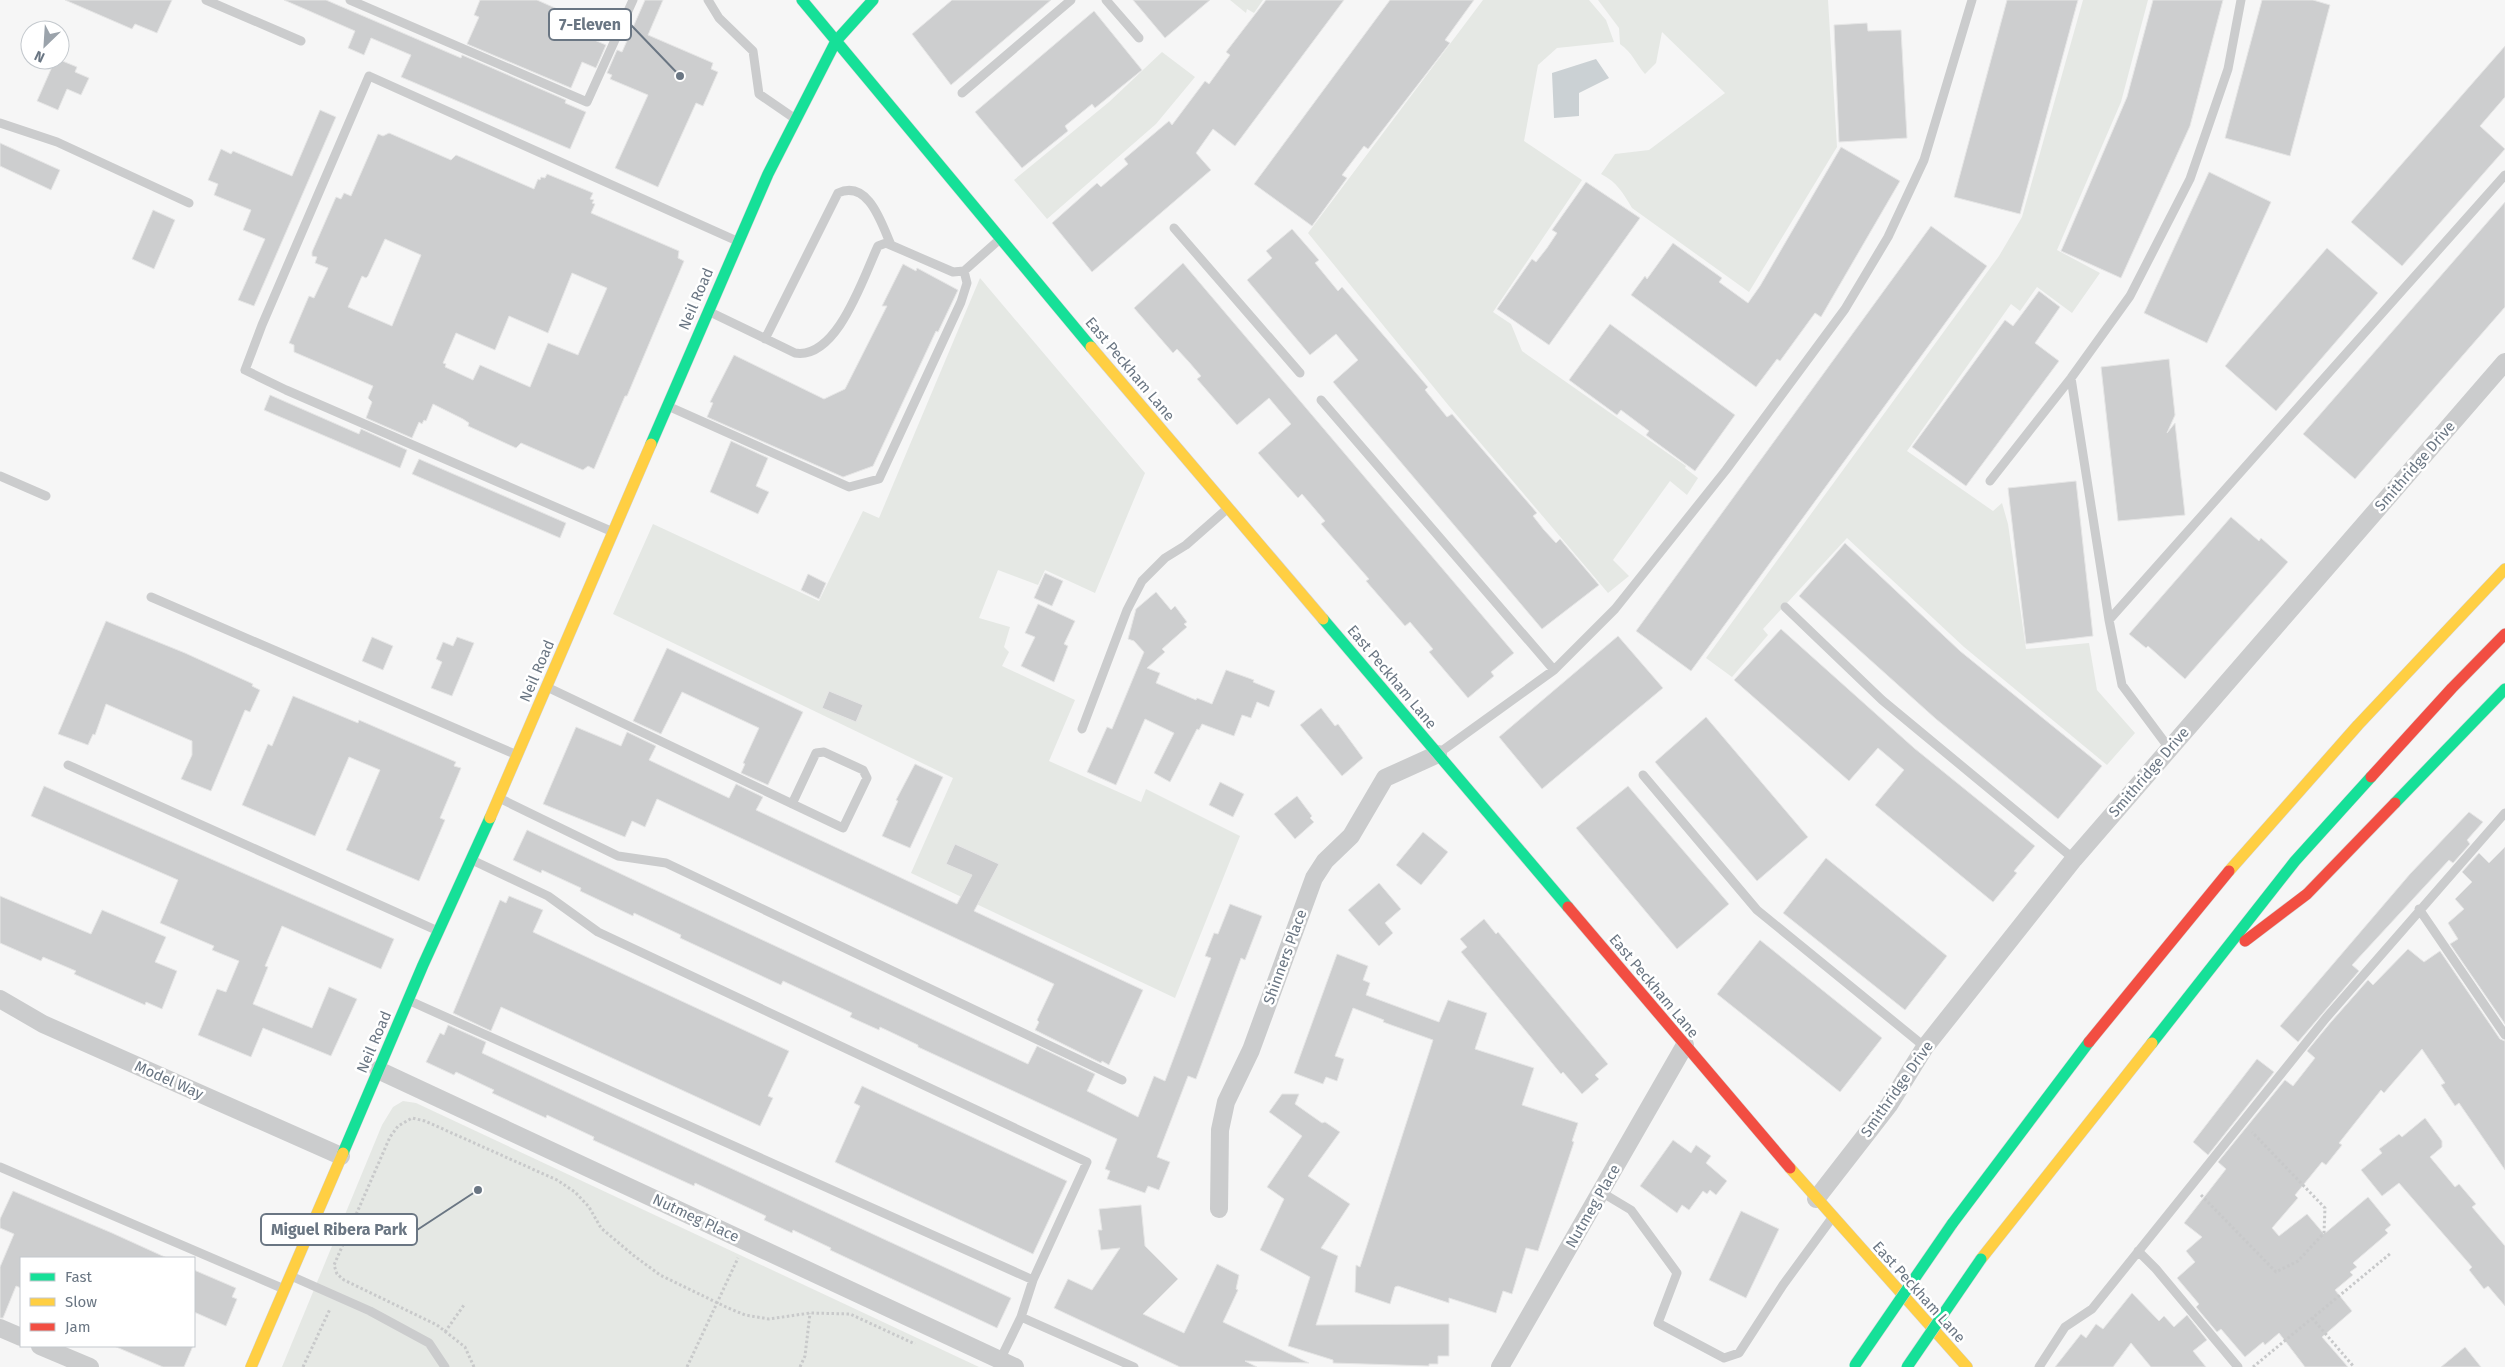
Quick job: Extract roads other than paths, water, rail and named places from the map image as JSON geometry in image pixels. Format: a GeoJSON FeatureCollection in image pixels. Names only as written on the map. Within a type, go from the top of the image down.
{"type":"FeatureCollection","features":[{"type":"Feature","properties":{"kind":"main road","name":"East Peckham Lane"},"geometry":{"type":"LineString","coordinates":[[802,0],[1228,508],[1832,1218],[1967,1367]]}},
{"type":"Feature","properties":{"kind":"main road","name":"Neil Road"},"geometry":{"type":"LineString","coordinates":[[251,1367],[408,1000],[499,798],[737,241],[795,118],[836,41],[873,0]]}},
{"type":"Feature","properties":{"kind":"main road"},"geometry":{"type":"LineString","coordinates":[[1854,1366],[1952,1224],[2080,1053],[2205,898],[2358,723],[2505,570]]}},
{"type":"Feature","properties":{"kind":"main road"},"geometry":{"type":"LineString","coordinates":[[1907,1367],[1981,1259],[2296,861],[2445,695],[2505,634]]}},
{"type":"Feature","properties":{"kind":"main road"},"geometry":{"type":"LineString","coordinates":[[2212,966],[2306,894],[2505,689]]}},
{"type":"Feature","properties":{"kind":"street","name":"Smithridge Drive"},"geometry":{"type":"LineString","coordinates":[[1816,1199],[1889,1105],[1925,1047],[2074,859],[2505,362]]}},
{"type":"Feature","properties":{"kind":"street","name":"Shinners Place"},"geometry":{"type":"LineString","coordinates":[[1219,1209],[1220,1130],[1226,1102],[1251,1050],[1314,878],[1325,861],[1351,836],[1386,778],[1438,754]]}},
{"type":"Feature","properties":{"kind":"street","name":"Model Way"},"geometry":{"type":"LineString","coordinates":[[0,999],[43,1024],[341,1156]]}},
{"type":"Feature","properties":{"kind":"street","name":"Nutmeg Place"},"geometry":{"type":"LineString","coordinates":[[1500,1367],[1685,1045]]}},
{"type":"Feature","properties":{"kind":"street","name":"Nutmeg Place"},"geometry":{"type":"LineString","coordinates":[[378,1070],[1007,1364]]}},
{"type":"Feature","properties":{"kind":"street"},"geometry":{"type":"LineString","coordinates":[[0,1328],[20,1338]]}},
{"type":"Feature","properties":{"kind":"street"},"geometry":{"type":"LineString","coordinates":[[42,1347],[90,1367]]}},
{"type":"Feature","properties":{"kind":"lane"},"geometry":{"type":"LineString","coordinates":[[206,0],[302,41]]}},
{"type":"Feature","properties":{"kind":"lane"},"geometry":{"type":"LineString","coordinates":[[350,0],[588,102],[633,0]]}},
{"type":"Feature","properties":{"kind":"lane"},"geometry":{"type":"LineString","coordinates":[[708,0],[719,18],[754,51],[759,94],[795,118]]}},
{"type":"Feature","properties":{"kind":"lane"},"geometry":{"type":"LineString","coordinates":[[962,93],[1071,0]]}},
{"type":"Feature","properties":{"kind":"lane"},"geometry":{"type":"LineString","coordinates":[[1106,0],[1139,38]]}},
{"type":"Feature","properties":{"kind":"lane"},"geometry":{"type":"LineString","coordinates":[[1438,754],[1554,670],[1615,609],[1738,455],[1845,309],[1888,237],[1924,160],[1972,0]]}},
{"type":"Feature","properties":{"kind":"lane"},"geometry":{"type":"LineString","coordinates":[[1990,480],[2071,378],[2130,296],[2190,178],[2228,69],[2241,0]]}},
{"type":"Feature","properties":{"kind":"lane"},"geometry":{"type":"LineString","coordinates":[[613,532],[286,390],[246,370],[262,325],[368,76],[737,241]]}},
{"type":"Feature","properties":{"kind":"lane"},"geometry":{"type":"LineString","coordinates":[[0,123],[57,142],[189,203]]}},
{"type":"Feature","properties":{"kind":"lane"},"geometry":{"type":"LineString","coordinates":[[2109,620],[2505,174]]}},
{"type":"Feature","properties":{"kind":"lane"},"geometry":{"type":"LineString","coordinates":[[765,338],[838,193],[855,192],[870,200],[891,245]]}},
{"type":"Feature","properties":{"kind":"lane"},"geometry":{"type":"LineString","coordinates":[[1174,228],[1300,373]]}},
{"type":"Feature","properties":{"kind":"lane"},"geometry":{"type":"LineString","coordinates":[[707,311],[795,353],[805,354],[818,349],[839,328],[878,246],[886,243],[953,272],[964,271],[1001,239]]}},
{"type":"Feature","properties":{"kind":"lane"},"geometry":{"type":"LineString","coordinates":[[667,406],[849,487],[879,479],[961,302],[967,283],[964,271]]}},
{"type":"Feature","properties":{"kind":"lane"},"geometry":{"type":"LineString","coordinates":[[2071,378],[2109,620],[2122,685],[2169,748]]}},
{"type":"Feature","properties":{"kind":"lane"},"geometry":{"type":"LineString","coordinates":[[1321,400],[1554,670]]}},
{"type":"Feature","properties":{"kind":"lane"},"geometry":{"type":"LineString","coordinates":[[0,476],[46,496]]}},
{"type":"Feature","properties":{"kind":"lane"},"geometry":{"type":"LineString","coordinates":[[1082,729],[1127,610],[1142,581],[1165,558],[1186,546],[1228,508]]}},
{"type":"Feature","properties":{"kind":"lane"},"geometry":{"type":"LineString","coordinates":[[151,597],[517,756]]}},
{"type":"Feature","properties":{"kind":"lane"},"geometry":{"type":"LineString","coordinates":[[1785,607],[1882,700],[2074,859]]}},
{"type":"Feature","properties":{"kind":"lane"},"geometry":{"type":"LineString","coordinates":[[546,686],[792,804],[843,828],[867,778],[863,770],[824,752],[816,754],[792,804]]}},
{"type":"Feature","properties":{"kind":"lane"},"geometry":{"type":"LineString","coordinates":[[68,766],[439,931]]}},
{"type":"Feature","properties":{"kind":"lane"},"geometry":{"type":"LineString","coordinates":[[1642,775],[1756,910],[1925,1047]]}},
{"type":"Feature","properties":{"kind":"lane"},"geometry":{"type":"LineString","coordinates":[[499,798],[618,856],[666,864],[1122,1080]]}},
{"type":"Feature","properties":{"kind":"lane"},"geometry":{"type":"LineString","coordinates":[[2039,1367],[2065,1327],[2092,1309],[2326,1018],[2419,909],[2505,813]]}},
{"type":"Feature","properties":{"kind":"lane"},"geometry":{"type":"LineString","coordinates":[[472,860],[548,896],[598,932],[1086,1162],[1033,1280],[1007,1364]]}},
{"type":"Feature","properties":{"kind":"lane"},"geometry":{"type":"LineString","coordinates":[[2419,909],[2505,1035]]}},
{"type":"Feature","properties":{"kind":"lane"},"geometry":{"type":"LineString","coordinates":[[408,1000],[1033,1280]]}},
{"type":"Feature","properties":{"kind":"lane"},"geometry":{"type":"LineString","coordinates":[[0,1167],[284,1289]]}},
{"type":"Feature","properties":{"kind":"lane"},"geometry":{"type":"LineString","coordinates":[[1601,1192],[1631,1210],[1677,1273],[1658,1324],[1724,1358],[1738,1353],[1783,1285],[1832,1218]]}},
{"type":"Feature","properties":{"kind":"lane"},"geometry":{"type":"LineString","coordinates":[[2138,1251],[2156,1269],[2238,1367]]}},
{"type":"Feature","properties":{"kind":"lane"},"geometry":{"type":"LineString","coordinates":[[290,1275],[370,1311],[429,1343],[446,1367]]}},
{"type":"Feature","properties":{"kind":"lane"},"geometry":{"type":"LineString","coordinates":[[1021,1317],[1134,1367]]}},
{"type":"Feature","properties":{"kind":"place","name":"7-Eleven"},"geometry":{"type":"Point","coordinates":[680,76]}},
{"type":"Feature","properties":{"kind":"place","name":"Miguel Ribera Park"},"geometry":{"type":"Point","coordinates":[478,1190]}}]}
